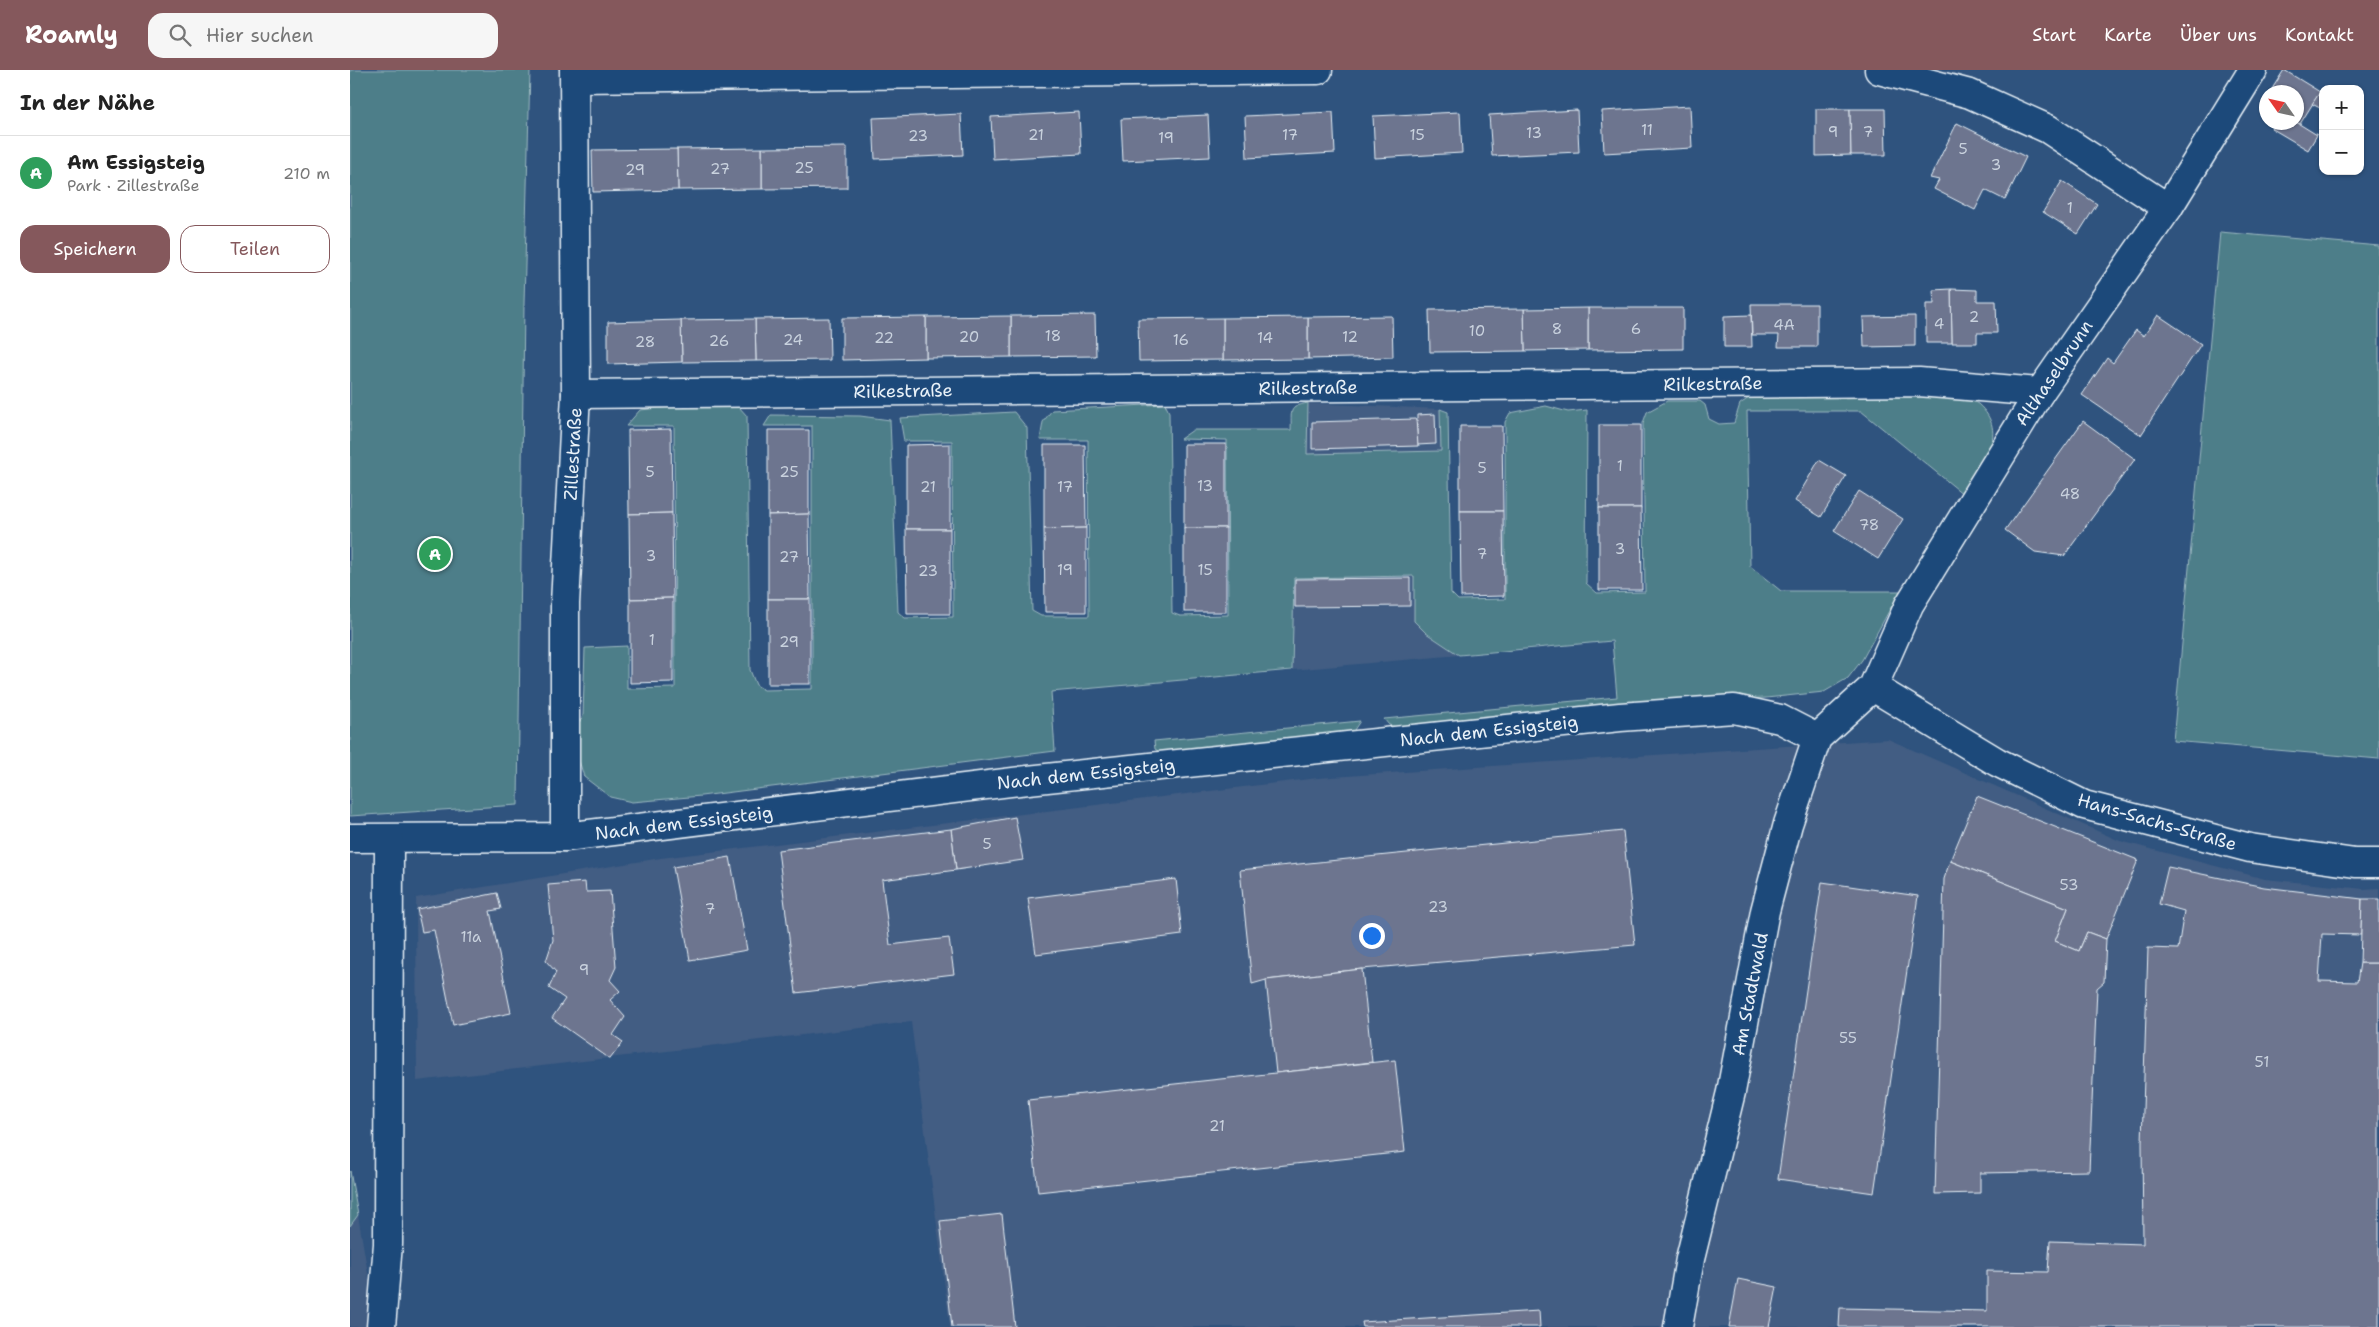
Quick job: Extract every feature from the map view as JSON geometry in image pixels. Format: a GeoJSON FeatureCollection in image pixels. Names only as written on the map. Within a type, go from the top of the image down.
{"type":"FeatureCollection","features":[{"type":"Feature","properties":{"kind":"street"},"geometry":{"type":"LineString","coordinates":[[575,74],[1318,70]]}},
{"type":"Feature","properties":{"kind":"street"},"geometry":{"type":"LineString","coordinates":[[1879,70],[1970,94],[2048,129],[2168,208]]}},
{"type":"Feature","properties":{"kind":"street","name":"Althaselbrunn"},"geometry":{"type":"LineString","coordinates":[[1873,687],[1909,605],[2040,392],[2168,208],[2253,70]]}},
{"type":"Feature","properties":{"kind":"street","name":"Zillestraße"},"geometry":{"type":"LineString","coordinates":[[566,837],[565,604],[576,394],[575,74]]}},
{"type":"Feature","properties":{"kind":"street","name":"Rilkestraße"},"geometry":{"type":"LineString","coordinates":[[576,394],[1919,382],[2040,392]]}},
{"type":"Feature","properties":{"kind":"street","name":"Am Stadtwald"},"geometry":{"type":"LineString","coordinates":[[1678,1327],[1690,1259],[1731,1092],[1765,911],[1788,824],[1817,738],[1873,687]]}},
{"type":"Feature","properties":{"kind":"street","name":"Hans-Sachs-Straße"},"geometry":{"type":"LineString","coordinates":[[1873,687],[1997,762],[2084,805],[2250,848],[2355,864],[2379,863]]}},
{"type":"Feature","properties":{"kind":"street","name":"Nach dem Essigsteig"},"geometry":{"type":"LineString","coordinates":[[350,838],[566,837],[1028,780],[1620,717],[1734,709],[1780,719],[1817,738]]}},
{"type":"Feature","properties":{"kind":"street"},"geometry":{"type":"LineString","coordinates":[[381,1327],[388,1244],[389,839]]}},
{"type":"Feature","properties":{"kind":"shaded area"},"geometry":{"type":"Polygon","coordinates":[[[1308,403],[1440,409],[1442,451],[1306,454],[1308,403]]]}},
{"type":"Feature","properties":{"kind":"shaded area"},"geometry":{"type":"Polygon","coordinates":[[[1414,576],[1414,621],[1426,633],[1459,655],[1292,670],[1294,578],[1414,576]]]}},
{"type":"Feature","properties":{"kind":"shaded area"},"geometry":{"type":"Polygon","coordinates":[[[1888,739],[2120,841],[2265,879],[2364,889],[2379,888],[2379,1327],[950,1327],[911,1022],[417,1081],[416,898],[661,858],[1318,778],[1888,739]]]}},
{"type":"Feature","properties":{"kind":"shaded area"},"geometry":{"type":"Polygon","coordinates":[[[358,1215],[377,1327],[350,1327],[350,1226],[358,1215]]]}},
{"type":"Feature","properties":{"kind":"green space"},"geometry":{"type":"Polygon","coordinates":[[[350,70],[530,70],[524,304],[518,805],[350,816],[350,70]]]}},
{"type":"Feature","properties":{"kind":"green space"},"geometry":{"type":"Polygon","coordinates":[[[2220,232],[2379,246],[2379,759],[2173,741],[2220,232]]]}},
{"type":"Feature","properties":{"kind":"green space"},"geometry":{"type":"Polygon","coordinates":[[[1752,396],[1951,397],[1978,404],[1988,415],[1992,426],[1993,438],[1990,450],[1978,473],[1963,494],[1861,411],[1747,411],[1750,566],[1781,591],[1900,591],[1862,660],[1848,678],[1824,692],[1766,698],[1704,700],[1404,729],[1389,725],[1384,719],[1617,697],[1612,641],[1459,655],[1426,633],[1414,621],[1414,576],[1294,578],[1292,670],[1051,692],[1055,751],[701,796],[632,802],[610,797],[584,777],[572,736],[583,716],[585,648],[627,646],[627,689],[675,688],[674,426],[626,426],[640,410],[702,404],[739,407],[747,416],[750,670],[756,685],[764,690],[812,689],[812,426],[764,426],[771,415],[860,416],[890,420],[898,612],[905,618],[953,617],[952,441],[904,441],[900,418],[1014,412],[1027,428],[1032,611],[1041,616],[1089,616],[1088,440],[1040,440],[1043,422],[1052,410],[1165,404],[1169,412],[1172,613],[1180,616],[1228,615],[1227,440],[1180,439],[1193,430],[1291,430],[1292,411],[1297,406],[1308,403],[1307,454],[1441,451],[1440,409],[1448,412],[1451,593],[1458,600],[1505,599],[1505,422],[1510,413],[1546,406],[1568,412],[1587,410],[1586,583],[1597,593],[1645,592],[1643,423],[1647,412],[1667,401],[1700,401],[1705,405],[1709,419],[1719,424],[1734,423],[1740,404],[1752,396]]]}},
{"type":"Feature","properties":{"kind":"green space"},"geometry":{"type":"Polygon","coordinates":[[[1360,721],[1352,733],[1161,753],[1155,749],[1154,741],[1360,721]]]}},
{"type":"Feature","properties":{"kind":"green space"},"geometry":{"type":"Polygon","coordinates":[[[350,1171],[358,1215],[350,1226],[350,1171]]]}},
{"type":"Feature","properties":{"kind":"building"},"geometry":{"type":"Polygon","coordinates":[[[2284,70],[2319,91],[2319,94],[2304,118],[2304,85],[2274,85],[2284,70]]]}},
{"type":"Feature","properties":{"kind":"building"},"geometry":{"type":"Polygon","coordinates":[[[2319,94],[2319,108],[2312,104],[2319,94]]]}},
{"type":"Feature","properties":{"kind":"building"},"geometry":{"type":"Polygon","coordinates":[[[1690,106],[1692,148],[1604,153],[1602,111],[1690,106]]]}},
{"type":"Feature","properties":{"kind":"building"},"geometry":{"type":"Polygon","coordinates":[[[1816,109],[1850,109],[1851,155],[1816,156],[1816,109]]]}},
{"type":"Feature","properties":{"kind":"building"},"geometry":{"type":"Polygon","coordinates":[[[1850,109],[1885,109],[1886,155],[1851,155],[1850,109]]]}},
{"type":"Feature","properties":{"kind":"building"},"geometry":{"type":"Polygon","coordinates":[[[1577,110],[1579,152],[1492,156],[1489,115],[1577,110]]]}},
{"type":"Feature","properties":{"kind":"building"},"geometry":{"type":"Polygon","coordinates":[[[1079,112],[1081,154],[993,159],[991,117],[1079,112]]]}},
{"type":"Feature","properties":{"kind":"building"},"geometry":{"type":"Polygon","coordinates":[[[1333,112],[1335,153],[1247,158],[1245,116],[1333,112]]]}},
{"type":"Feature","properties":{"kind":"building"},"geometry":{"type":"Polygon","coordinates":[[[1460,112],[1462,153],[1375,158],[1373,116],[1460,112]]]}},
{"type":"Feature","properties":{"kind":"building"},"geometry":{"type":"Polygon","coordinates":[[[961,114],[963,155],[875,159],[873,118],[961,114]]]}},
{"type":"Feature","properties":{"kind":"building"},"geometry":{"type":"Polygon","coordinates":[[[1208,115],[1210,157],[1123,161],[1121,119],[1208,115]]]}},
{"type":"Feature","properties":{"kind":"building"},"geometry":{"type":"Polygon","coordinates":[[[1957,123],[2026,157],[2005,200],[1985,190],[1975,210],[1934,189],[1939,180],[1930,178],[1957,123]]]}},
{"type":"Feature","properties":{"kind":"building"},"geometry":{"type":"Polygon","coordinates":[[[2304,127],[2317,135],[2308,150],[2274,130],[2304,130],[2304,127]]]}},
{"type":"Feature","properties":{"kind":"building"},"geometry":{"type":"Polygon","coordinates":[[[847,147],[847,188],[762,189],[762,148],[847,147]]]}},
{"type":"Feature","properties":{"kind":"building"},"geometry":{"type":"Polygon","coordinates":[[[762,148],[762,189],[678,190],[677,149],[762,148]]]}},
{"type":"Feature","properties":{"kind":"building"},"geometry":{"type":"Polygon","coordinates":[[[677,149],[678,190],[593,192],[592,150],[677,149]]]}},
{"type":"Feature","properties":{"kind":"building"},"geometry":{"type":"Polygon","coordinates":[[[2062,181],[2097,204],[2078,234],[2043,212],[2062,181]]]}},
{"type":"Feature","properties":{"kind":"building"},"geometry":{"type":"Polygon","coordinates":[[[1951,289],[1977,290],[1977,301],[1996,301],[1997,333],[1977,333],[1977,343],[1952,343],[1951,289]]]}},
{"type":"Feature","properties":{"kind":"building"},"geometry":{"type":"Polygon","coordinates":[[[1951,289],[1952,343],[1926,343],[1926,304],[1934,304],[1933,290],[1951,289]]]}},
{"type":"Feature","properties":{"kind":"building"},"geometry":{"type":"Polygon","coordinates":[[[1751,304],[1817,304],[1817,347],[1778,347],[1779,335],[1752,335],[1751,304]]]}},
{"type":"Feature","properties":{"kind":"building"},"geometry":{"type":"Polygon","coordinates":[[[1588,308],[1683,308],[1683,349],[1588,350],[1588,308]]]}},
{"type":"Feature","properties":{"kind":"building"},"geometry":{"type":"Polygon","coordinates":[[[1588,308],[1588,350],[1525,351],[1524,309],[1588,308]]]}},
{"type":"Feature","properties":{"kind":"building"},"geometry":{"type":"Polygon","coordinates":[[[1524,309],[1525,351],[1430,352],[1429,310],[1524,309]]]}},
{"type":"Feature","properties":{"kind":"building"},"geometry":{"type":"Polygon","coordinates":[[[1095,315],[1096,356],[1011,357],[1011,316],[1095,315]]]}},
{"type":"Feature","properties":{"kind":"building"},"geometry":{"type":"Polygon","coordinates":[[[1751,315],[1752,347],[1724,347],[1724,316],[1751,315]]]}},
{"type":"Feature","properties":{"kind":"building"},"geometry":{"type":"Polygon","coordinates":[[[2158,315],[2201,344],[2141,435],[2082,395],[2107,358],[2113,363],[2136,330],[2144,336],[2158,315]]]}},
{"type":"Feature","properties":{"kind":"building"},"geometry":{"type":"Polygon","coordinates":[[[1011,316],[1011,357],[926,358],[926,317],[1011,316]]]}},
{"type":"Feature","properties":{"kind":"building"},"geometry":{"type":"Polygon","coordinates":[[[1392,316],[1393,357],[1308,359],[1308,317],[1392,316]]]}},
{"type":"Feature","properties":{"kind":"building"},"geometry":{"type":"Polygon","coordinates":[[[1915,316],[1915,346],[1864,347],[1863,317],[1915,316]]]}},
{"type":"Feature","properties":{"kind":"building"},"geometry":{"type":"Polygon","coordinates":[[[926,317],[926,358],[842,360],[842,318],[926,317]]]}},
{"type":"Feature","properties":{"kind":"building"},"geometry":{"type":"Polygon","coordinates":[[[1308,317],[1308,359],[1223,360],[1223,318],[1308,317]]]}},
{"type":"Feature","properties":{"kind":"building"},"geometry":{"type":"Polygon","coordinates":[[[829,318],[830,360],[756,361],[755,319],[829,318]]]}},
{"type":"Feature","properties":{"kind":"building"},"geometry":{"type":"Polygon","coordinates":[[[1223,318],[1223,360],[1139,361],[1138,319],[1223,318]]]}},
{"type":"Feature","properties":{"kind":"building"},"geometry":{"type":"Polygon","coordinates":[[[755,319],[756,361],[682,362],[681,320],[755,319]]]}},
{"type":"Feature","properties":{"kind":"building"},"geometry":{"type":"Polygon","coordinates":[[[681,320],[682,362],[608,364],[608,322],[681,320]]]}},
{"type":"Feature","properties":{"kind":"building"},"geometry":{"type":"Polygon","coordinates":[[[1435,414],[1436,444],[1417,445],[1417,415],[1435,414]]]}},
{"type":"Feature","properties":{"kind":"building"},"geometry":{"type":"Polygon","coordinates":[[[1416,419],[1418,446],[1312,449],[1312,422],[1416,419]]]}},
{"type":"Feature","properties":{"kind":"building"},"geometry":{"type":"Polygon","coordinates":[[[2083,421],[2135,459],[2064,556],[2035,552],[2005,530],[2083,421]]]}},
{"type":"Feature","properties":{"kind":"building"},"geometry":{"type":"Polygon","coordinates":[[[1599,425],[1641,425],[1641,508],[1599,508],[1599,425]]]}},
{"type":"Feature","properties":{"kind":"building"},"geometry":{"type":"Polygon","coordinates":[[[1460,426],[1502,426],[1503,511],[1460,511],[1460,426]]]}},
{"type":"Feature","properties":{"kind":"building"},"geometry":{"type":"Polygon","coordinates":[[[671,429],[672,513],[629,514],[628,430],[671,429]]]}},
{"type":"Feature","properties":{"kind":"building"},"geometry":{"type":"Polygon","coordinates":[[[768,430],[809,430],[809,514],[768,515],[768,430]]]}},
{"type":"Feature","properties":{"kind":"building"},"geometry":{"type":"Polygon","coordinates":[[[950,444],[950,529],[906,529],[906,445],[950,444]]]}},
{"type":"Feature","properties":{"kind":"building"},"geometry":{"type":"Polygon","coordinates":[[[1184,444],[1226,444],[1226,528],[1184,528],[1184,444]]]}},
{"type":"Feature","properties":{"kind":"building"},"geometry":{"type":"Polygon","coordinates":[[[1044,445],[1085,445],[1086,528],[1044,529],[1044,445]]]}},
{"type":"Feature","properties":{"kind":"building"},"geometry":{"type":"Polygon","coordinates":[[[1819,460],[1846,476],[1821,517],[1795,501],[1819,460]]]}},
{"type":"Feature","properties":{"kind":"building"},"geometry":{"type":"Polygon","coordinates":[[[1859,491],[1903,519],[1878,559],[1834,531],[1859,491]]]}},
{"type":"Feature","properties":{"kind":"building"},"geometry":{"type":"Polygon","coordinates":[[[1599,508],[1641,508],[1642,590],[1599,590],[1599,508]]]}},
{"type":"Feature","properties":{"kind":"building"},"geometry":{"type":"Polygon","coordinates":[[[1460,511],[1503,511],[1504,596],[1461,597],[1460,511]]]}},
{"type":"Feature","properties":{"kind":"building"},"geometry":{"type":"Polygon","coordinates":[[[672,513],[673,598],[630,599],[629,514],[672,513]]]}},
{"type":"Feature","properties":{"kind":"building"},"geometry":{"type":"Polygon","coordinates":[[[809,514],[810,599],[768,599],[768,515],[809,514]]]}},
{"type":"Feature","properties":{"kind":"building"},"geometry":{"type":"Polygon","coordinates":[[[1086,528],[1086,612],[1045,612],[1044,529],[1086,528]]]}},
{"type":"Feature","properties":{"kind":"building"},"geometry":{"type":"Polygon","coordinates":[[[1184,528],[1226,528],[1226,612],[1184,612],[1184,528]]]}},
{"type":"Feature","properties":{"kind":"building"},"geometry":{"type":"Polygon","coordinates":[[[906,529],[950,529],[950,614],[907,614],[906,529]]]}},
{"type":"Feature","properties":{"kind":"building"},"geometry":{"type":"Polygon","coordinates":[[[1410,578],[1410,606],[1295,607],[1295,579],[1410,578]]]}},
{"type":"Feature","properties":{"kind":"building"},"geometry":{"type":"Polygon","coordinates":[[[673,598],[673,682],[630,683],[630,599],[673,598]]]}},
{"type":"Feature","properties":{"kind":"building"},"geometry":{"type":"Polygon","coordinates":[[[768,599],[810,599],[810,684],[768,684],[768,599]]]}},
{"type":"Feature","properties":{"kind":"building"},"geometry":{"type":"Polygon","coordinates":[[[1977,796],[2138,860],[2106,939],[2087,932],[2079,951],[2055,941],[2068,908],[1950,861],[1977,796]]]}},
{"type":"Feature","properties":{"kind":"building"},"geometry":{"type":"Polygon","coordinates":[[[1015,817],[1023,860],[956,870],[951,829],[1015,817]]]}},
{"type":"Feature","properties":{"kind":"building"},"geometry":{"type":"Polygon","coordinates":[[[951,829],[956,870],[882,880],[890,945],[949,938],[954,974],[796,993],[778,850],[951,829]]]}},
{"type":"Feature","properties":{"kind":"building"},"geometry":{"type":"Polygon","coordinates":[[[1623,831],[1635,945],[1362,969],[1266,980],[1252,984],[1240,870],[1623,831]]]}},
{"type":"Feature","properties":{"kind":"building"},"geometry":{"type":"Polygon","coordinates":[[[730,857],[747,950],[690,960],[673,867],[730,857]]]}},
{"type":"Feature","properties":{"kind":"building"},"geometry":{"type":"Polygon","coordinates":[[[1950,861],[2068,908],[2055,941],[2079,951],[2087,932],[2106,939],[2104,982],[2097,988],[2089,1171],[1980,1173],[1980,1193],[1935,1194],[1944,879],[1950,861]]]}},
{"type":"Feature","properties":{"kind":"building"},"geometry":{"type":"Polygon","coordinates":[[[2168,867],[2264,887],[2362,899],[2361,935],[2322,934],[2319,981],[2357,982],[2360,963],[2379,963],[2379,1327],[1839,1327],[1840,1308],[1987,1311],[1987,1271],[2048,1272],[2050,1241],[2143,1244],[2142,1142],[2148,948],[2178,949],[2184,911],[2159,904],[2168,867]]]}},
{"type":"Feature","properties":{"kind":"building"},"geometry":{"type":"Polygon","coordinates":[[[1176,879],[1182,935],[1036,954],[1028,898],[1176,879]]]}},
{"type":"Feature","properties":{"kind":"building"},"geometry":{"type":"Polygon","coordinates":[[[585,882],[586,892],[610,891],[616,967],[610,980],[620,991],[610,1000],[625,1017],[613,1035],[623,1042],[610,1059],[552,1018],[565,999],[549,988],[556,972],[546,961],[553,940],[548,885],[585,882]]]}},
{"type":"Feature","properties":{"kind":"building"},"geometry":{"type":"Polygon","coordinates":[[[1822,882],[1918,896],[1874,1193],[1778,1179],[1822,882]]]}},
{"type":"Feature","properties":{"kind":"building"},"geometry":{"type":"Polygon","coordinates":[[[497,893],[501,909],[490,911],[511,1013],[453,1025],[434,930],[422,932],[417,909],[497,893]]]}},
{"type":"Feature","properties":{"kind":"building"},"geometry":{"type":"Polygon","coordinates":[[[2362,899],[2379,899],[2379,963],[2360,963],[2362,899]]]}},
{"type":"Feature","properties":{"kind":"building"},"geometry":{"type":"Polygon","coordinates":[[[1362,969],[1372,1062],[1276,1073],[1266,980],[1362,969]]]}},
{"type":"Feature","properties":{"kind":"building"},"geometry":{"type":"Polygon","coordinates":[[[1395,1060],[1405,1152],[1038,1192],[1028,1100],[1395,1060]]]}},
{"type":"Feature","properties":{"kind":"building"},"geometry":{"type":"Polygon","coordinates":[[[1002,1214],[1015,1327],[952,1327],[940,1221],[1002,1214]]]}},
{"type":"Feature","properties":{"kind":"building"},"geometry":{"type":"Polygon","coordinates":[[[1738,1279],[1777,1287],[1769,1327],[1729,1327],[1738,1279]]]}},
{"type":"Feature","properties":{"kind":"building"},"geometry":{"type":"Polygon","coordinates":[[[1539,1311],[1540,1327],[1363,1327],[1362,1322],[1539,1311]]]}},
{"type":"Feature","properties":{"kind":"place","name":"Am Essigsteig"},"geometry":{"type":"Point","coordinates":[435,554]}}]}
